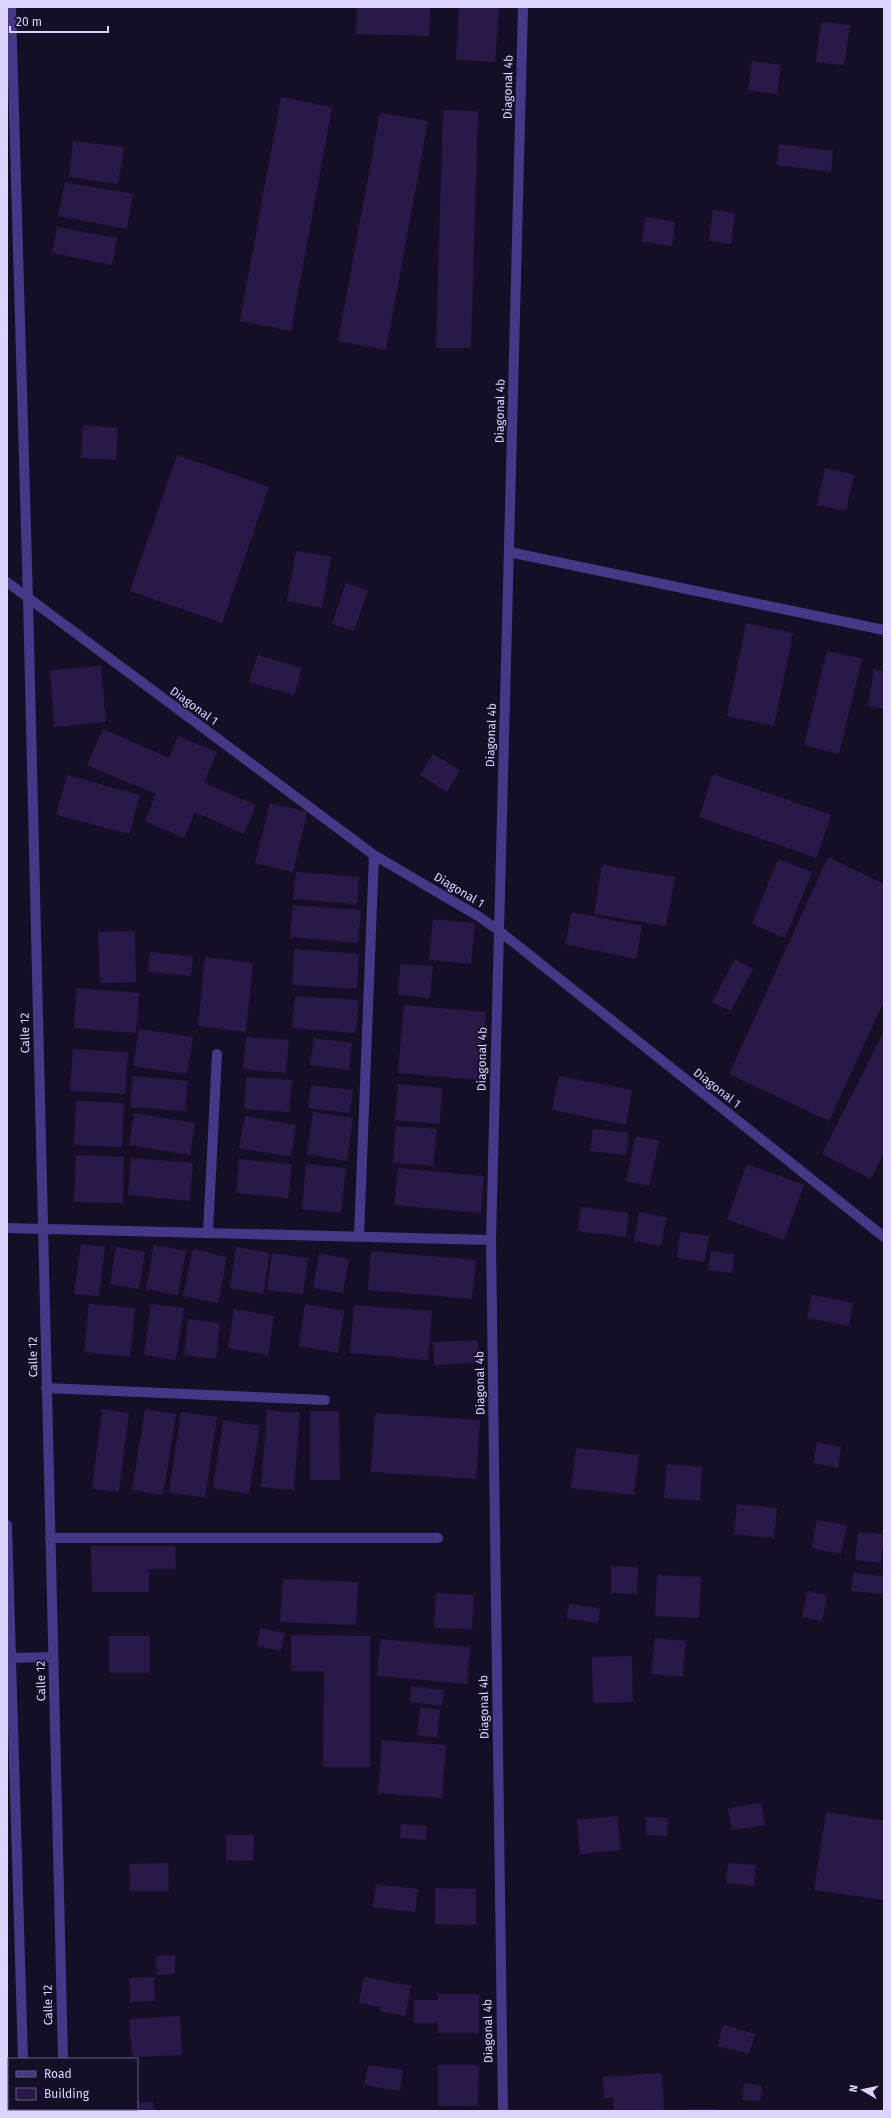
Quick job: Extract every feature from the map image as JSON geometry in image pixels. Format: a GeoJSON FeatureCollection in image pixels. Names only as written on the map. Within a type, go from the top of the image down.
{"type":"FeatureCollection","features":[{"type":"Feature","properties":{"kind":"street","name":"Calle 12"},"geometry":{"type":"LineString","coordinates":[[11,7],[28,599],[63,2058]]}},
{"type":"Feature","properties":{"kind":"street","name":"Diagonal 4b"},"geometry":{"type":"LineString","coordinates":[[503,2111],[491,1240],[523,7]]}},
{"type":"Feature","properties":{"kind":"street"},"geometry":{"type":"LineString","coordinates":[[509,552],[884,630]]}},
{"type":"Feature","properties":{"kind":"street","name":"Diagonal 1"},"geometry":{"type":"LineString","coordinates":[[7,582],[374,855],[478,916],[498,930],[884,1237]]}},
{"type":"Feature","properties":{"kind":"street"},"geometry":{"type":"LineString","coordinates":[[359,1236],[374,855]]}},
{"type":"Feature","properties":{"kind":"street"},"geometry":{"type":"LineString","coordinates":[[208,1232],[217,1054]]}},
{"type":"Feature","properties":{"kind":"street"},"geometry":{"type":"LineString","coordinates":[[7,1228],[491,1240]]}},
{"type":"Feature","properties":{"kind":"street"},"geometry":{"type":"LineString","coordinates":[[46,1388],[325,1400]]}},
{"type":"Feature","properties":{"kind":"street"},"geometry":{"type":"LineString","coordinates":[[7,1525],[23,2058]]}},
{"type":"Feature","properties":{"kind":"street"},"geometry":{"type":"LineString","coordinates":[[50,1538],[438,1538]]}},
{"type":"Feature","properties":{"kind":"street"},"geometry":{"type":"LineString","coordinates":[[11,1658],[53,1657]]}},
{"type":"Feature","properties":{"kind":"building"},"geometry":{"type":"Polygon","coordinates":[[[357,7],[430,7],[429,36],[356,34],[357,7]]]}},
{"type":"Feature","properties":{"kind":"building"},"geometry":{"type":"Polygon","coordinates":[[[459,7],[499,7],[495,62],[456,60],[459,7]]]}},
{"type":"Feature","properties":{"kind":"building"},"geometry":{"type":"Polygon","coordinates":[[[821,22],[850,25],[844,65],[816,62],[821,22]]]}},
{"type":"Feature","properties":{"kind":"building"},"geometry":{"type":"Polygon","coordinates":[[[752,61],[781,65],[777,94],[748,90],[752,61]]]}},
{"type":"Feature","properties":{"kind":"building"},"geometry":{"type":"Polygon","coordinates":[[[281,97],[332,107],[291,331],[240,321],[281,97]]]}},
{"type":"Feature","properties":{"kind":"building"},"geometry":{"type":"Polygon","coordinates":[[[443,110],[478,111],[471,348],[436,348],[443,110]]]}},
{"type":"Feature","properties":{"kind":"building"},"geometry":{"type":"Polygon","coordinates":[[[380,113],[428,121],[386,350],[338,341],[380,113]]]}},
{"type":"Feature","properties":{"kind":"building"},"geometry":{"type":"Polygon","coordinates":[[[73,141],[124,147],[118,184],[69,177],[73,141]]]}},
{"type":"Feature","properties":{"kind":"building"},"geometry":{"type":"Polygon","coordinates":[[[779,144],[833,151],[831,172],[777,165],[779,144]]]}},
{"type":"Feature","properties":{"kind":"building"},"geometry":{"type":"Polygon","coordinates":[[[65,182],[133,194],[127,229],[58,216],[65,182]]]}},
{"type":"Feature","properties":{"kind":"building"},"geometry":{"type":"Polygon","coordinates":[[[713,210],[735,213],[731,244],[709,241],[713,210]]]}},
{"type":"Feature","properties":{"kind":"building"},"geometry":{"type":"Polygon","coordinates":[[[645,217],[675,222],[672,246],[642,242],[645,217]]]}},
{"type":"Feature","properties":{"kind":"building"},"geometry":{"type":"Polygon","coordinates":[[[57,227],[117,238],[112,265],[52,253],[57,227]]]}},
{"type":"Feature","properties":{"kind":"building"},"geometry":{"type":"Polygon","coordinates":[[[83,425],[118,428],[116,460],[81,458],[83,425]]]}},
{"type":"Feature","properties":{"kind":"building"},"geometry":{"type":"Polygon","coordinates":[[[177,455],[269,487],[222,623],[130,591],[177,455]]]}},
{"type":"Feature","properties":{"kind":"building"},"geometry":{"type":"Polygon","coordinates":[[[825,468],[854,475],[846,511],[817,505],[825,468]]]}},
{"type":"Feature","properties":{"kind":"building"},"geometry":{"type":"Polygon","coordinates":[[[296,551],[331,557],[322,608],[287,601],[296,551]]]}},
{"type":"Feature","properties":{"kind":"building"},"geometry":{"type":"Polygon","coordinates":[[[346,583],[368,591],[354,631],[332,624],[346,583]]]}},
{"type":"Feature","properties":{"kind":"building"},"geometry":{"type":"Polygon","coordinates":[[[746,623],[793,633],[774,726],[727,716],[746,623]]]}},
{"type":"Feature","properties":{"kind":"building"},"geometry":{"type":"Polygon","coordinates":[[[827,651],[862,659],[839,754],[804,745],[827,651]]]}},
{"type":"Feature","properties":{"kind":"building"},"geometry":{"type":"Polygon","coordinates":[[[258,655],[302,668],[294,695],[249,682],[258,655]]]}},
{"type":"Feature","properties":{"kind":"building"},"geometry":{"type":"Polygon","coordinates":[[[101,666],[106,722],[54,727],[50,670],[101,666]]]}},
{"type":"Feature","properties":{"kind":"building"},"geometry":{"type":"Polygon","coordinates":[[[874,669],[884,671],[884,709],[868,706],[874,669]]]}},
{"type":"Feature","properties":{"kind":"building"},"geometry":{"type":"Polygon","coordinates":[[[103,729],[169,758],[178,736],[217,752],[204,783],[256,805],[244,834],[195,812],[184,838],[145,821],[156,794],[87,765],[103,729]]]}},
{"type":"Feature","properties":{"kind":"building"},"geometry":{"type":"Polygon","coordinates":[[[433,754],[460,770],[447,792],[420,775],[433,754]]]}},
{"type":"Feature","properties":{"kind":"building"},"geometry":{"type":"Polygon","coordinates":[[[713,774],[831,815],[816,858],[699,817],[713,774]]]}},
{"type":"Feature","properties":{"kind":"building"},"geometry":{"type":"Polygon","coordinates":[[[67,775],[140,795],[129,834],[56,815],[67,775]]]}},
{"type":"Feature","properties":{"kind":"building"},"geometry":{"type":"Polygon","coordinates":[[[270,803],[307,812],[293,872],[255,863],[270,803]]]}},
{"type":"Feature","properties":{"kind":"building"},"geometry":{"type":"Polygon","coordinates":[[[828,857],[884,884],[884,1001],[829,1121],[729,1074],[828,857]]]}},
{"type":"Feature","properties":{"kind":"building"},"geometry":{"type":"Polygon","coordinates":[[[778,859],[812,872],[785,938],[752,924],[778,859]]]}},
{"type":"Feature","properties":{"kind":"building"},"geometry":{"type":"Polygon","coordinates":[[[602,865],[675,877],[666,926],[594,914],[602,865]]]}},
{"type":"Feature","properties":{"kind":"building"},"geometry":{"type":"Polygon","coordinates":[[[296,872],[359,877],[357,904],[293,899],[296,872]]]}},
{"type":"Feature","properties":{"kind":"building"},"geometry":{"type":"Polygon","coordinates":[[[293,905],[361,910],[358,943],[290,937],[293,905]]]}},
{"type":"Feature","properties":{"kind":"building"},"geometry":{"type":"Polygon","coordinates":[[[572,912],[642,926],[636,959],[565,944],[572,912]]]}},
{"type":"Feature","properties":{"kind":"building"},"geometry":{"type":"Polygon","coordinates":[[[433,919],[475,923],[471,964],[429,960],[433,919]]]}},
{"type":"Feature","properties":{"kind":"building"},"geometry":{"type":"Polygon","coordinates":[[[135,931],[136,982],[100,983],[98,932],[135,931]]]}},
{"type":"Feature","properties":{"kind":"building"},"geometry":{"type":"Polygon","coordinates":[[[294,949],[359,954],[357,989],[292,985],[294,949]]]}},
{"type":"Feature","properties":{"kind":"building"},"geometry":{"type":"Polygon","coordinates":[[[150,952],[193,957],[191,976],[148,972],[150,952]]]}},
{"type":"Feature","properties":{"kind":"building"},"geometry":{"type":"Polygon","coordinates":[[[205,957],[253,963],[246,1032],[198,1026],[205,957]]]}},
{"type":"Feature","properties":{"kind":"building"},"geometry":{"type":"Polygon","coordinates":[[[735,959],[753,969],[731,1011],[712,1002],[735,959]]]}},
{"type":"Feature","properties":{"kind":"building"},"geometry":{"type":"Polygon","coordinates":[[[400,964],[433,966],[430,998],[398,995],[400,964]]]}},
{"type":"Feature","properties":{"kind":"building"},"geometry":{"type":"Polygon","coordinates":[[[77,988],[139,993],[136,1033],[74,1028],[77,988]]]}},
{"type":"Feature","properties":{"kind":"building"},"geometry":{"type":"Polygon","coordinates":[[[295,996],[359,1000],[356,1033],[292,1028],[295,996]]]}},
{"type":"Feature","properties":{"kind":"building"},"geometry":{"type":"Polygon","coordinates":[[[404,1005],[486,1012],[479,1080],[398,1073],[404,1005]]]}},
{"type":"Feature","properties":{"kind":"building"},"geometry":{"type":"Polygon","coordinates":[[[139,1029],[193,1037],[187,1074],[133,1066],[139,1029]]]}},
{"type":"Feature","properties":{"kind":"building"},"geometry":{"type":"Polygon","coordinates":[[[884,1031],[884,1152],[871,1179],[822,1154],[884,1031]]]}},
{"type":"Feature","properties":{"kind":"building"},"geometry":{"type":"Polygon","coordinates":[[[246,1037],[289,1040],[286,1073],[243,1069],[246,1037]]]}},
{"type":"Feature","properties":{"kind":"building"},"geometry":{"type":"Polygon","coordinates":[[[314,1038],[352,1043],[349,1070],[310,1065],[314,1038]]]}},
{"type":"Feature","properties":{"kind":"building"},"geometry":{"type":"Polygon","coordinates":[[[73,1049],[128,1052],[125,1094],[70,1091],[73,1049]]]}},
{"type":"Feature","properties":{"kind":"building"},"geometry":{"type":"Polygon","coordinates":[[[133,1076],[188,1081],[185,1111],[130,1107],[133,1076]]]}},
{"type":"Feature","properties":{"kind":"building"},"geometry":{"type":"Polygon","coordinates":[[[559,1076],[632,1090],[626,1125],[552,1110],[559,1076]]]}},
{"type":"Feature","properties":{"kind":"building"},"geometry":{"type":"Polygon","coordinates":[[[246,1077],[292,1080],[289,1112],[244,1109],[246,1077]]]}},
{"type":"Feature","properties":{"kind":"building"},"geometry":{"type":"Polygon","coordinates":[[[398,1084],[442,1088],[440,1124],[395,1120],[398,1084]]]}},
{"type":"Feature","properties":{"kind":"building"},"geometry":{"type":"Polygon","coordinates":[[[311,1085],[353,1090],[350,1113],[308,1108],[311,1085]]]}},
{"type":"Feature","properties":{"kind":"building"},"geometry":{"type":"Polygon","coordinates":[[[76,1101],[124,1103],[122,1147],[74,1145],[76,1101]]]}},
{"type":"Feature","properties":{"kind":"building"},"geometry":{"type":"Polygon","coordinates":[[[313,1112],[353,1118],[347,1161],[307,1154],[313,1112]]]}},
{"type":"Feature","properties":{"kind":"building"},"geometry":{"type":"Polygon","coordinates":[[[134,1113],[195,1123],[190,1155],[129,1145],[134,1113]]]}},
{"type":"Feature","properties":{"kind":"building"},"geometry":{"type":"Polygon","coordinates":[[[245,1116],[296,1125],[291,1157],[239,1148],[245,1116]]]}},
{"type":"Feature","properties":{"kind":"building"},"geometry":{"type":"Polygon","coordinates":[[[396,1126],[437,1129],[433,1166],[393,1163],[396,1126]]]}},
{"type":"Feature","properties":{"kind":"building"},"geometry":{"type":"Polygon","coordinates":[[[593,1129],[629,1133],[626,1155],[590,1151],[593,1129]]]}},
{"type":"Feature","properties":{"kind":"building"},"geometry":{"type":"Polygon","coordinates":[[[636,1136],[659,1141],[649,1186],[626,1181],[636,1136]]]}},
{"type":"Feature","properties":{"kind":"building"},"geometry":{"type":"Polygon","coordinates":[[[76,1155],[124,1157],[123,1203],[74,1202],[76,1155]]]}},
{"type":"Feature","properties":{"kind":"building"},"geometry":{"type":"Polygon","coordinates":[[[131,1158],[193,1163],[190,1201],[128,1195],[131,1158]]]}},
{"type":"Feature","properties":{"kind":"building"},"geometry":{"type":"Polygon","coordinates":[[[239,1159],[292,1164],[288,1198],[236,1193],[239,1159]]]}},
{"type":"Feature","properties":{"kind":"building"},"geometry":{"type":"Polygon","coordinates":[[[306,1164],[346,1168],[341,1213],[302,1209],[306,1164]]]}},
{"type":"Feature","properties":{"kind":"building"},"geometry":{"type":"Polygon","coordinates":[[[747,1164],[804,1185],[784,1240],[727,1219],[747,1164]]]}},
{"type":"Feature","properties":{"kind":"building"},"geometry":{"type":"Polygon","coordinates":[[[398,1168],[484,1176],[481,1213],[394,1205],[398,1168]]]}},
{"type":"Feature","properties":{"kind":"building"},"geometry":{"type":"Polygon","coordinates":[[[581,1207],[629,1213],[626,1237],[578,1231],[581,1207]]]}},
{"type":"Feature","properties":{"kind":"building"},"geometry":{"type":"Polygon","coordinates":[[[639,1212],[666,1217],[661,1246],[634,1241],[639,1212]]]}},
{"type":"Feature","properties":{"kind":"building"},"geometry":{"type":"Polygon","coordinates":[[[680,1232],[709,1236],[705,1262],[677,1258],[680,1232]]]}},
{"type":"Feature","properties":{"kind":"building"},"geometry":{"type":"Polygon","coordinates":[[[81,1244],[105,1247],[99,1296],[74,1294],[81,1244]]]}},
{"type":"Feature","properties":{"kind":"building"},"geometry":{"type":"Polygon","coordinates":[[[154,1245],[186,1251],[178,1295],[146,1289],[154,1245]]]}},
{"type":"Feature","properties":{"kind":"building"},"geometry":{"type":"Polygon","coordinates":[[[116,1247],[145,1252],[139,1289],[110,1284],[116,1247]]]}},
{"type":"Feature","properties":{"kind":"building"},"geometry":{"type":"Polygon","coordinates":[[[236,1247],[270,1253],[263,1294],[230,1288],[236,1247]]]}},
{"type":"Feature","properties":{"kind":"building"},"geometry":{"type":"Polygon","coordinates":[[[193,1249],[227,1257],[218,1303],[183,1296],[193,1249]]]}},
{"type":"Feature","properties":{"kind":"building"},"geometry":{"type":"Polygon","coordinates":[[[371,1251],[476,1260],[472,1299],[368,1290],[371,1251]]]}},
{"type":"Feature","properties":{"kind":"building"},"geometry":{"type":"Polygon","coordinates":[[[711,1251],[734,1254],[732,1273],[708,1270],[711,1251]]]}},
{"type":"Feature","properties":{"kind":"building"},"geometry":{"type":"Polygon","coordinates":[[[272,1253],[308,1258],[303,1294],[267,1290],[272,1253]]]}},
{"type":"Feature","properties":{"kind":"building"},"geometry":{"type":"Polygon","coordinates":[[[319,1253],[349,1259],[343,1293],[313,1288],[319,1253]]]}},
{"type":"Feature","properties":{"kind":"building"},"geometry":{"type":"Polygon","coordinates":[[[812,1295],[853,1303],[849,1326],[807,1318],[812,1295]]]}},
{"type":"Feature","properties":{"kind":"building"},"geometry":{"type":"Polygon","coordinates":[[[89,1304],[135,1308],[130,1357],[84,1352],[89,1304]]]}},
{"type":"Feature","properties":{"kind":"building"},"geometry":{"type":"Polygon","coordinates":[[[151,1304],[184,1308],[176,1360],[144,1355],[151,1304]]]}},
{"type":"Feature","properties":{"kind":"building"},"geometry":{"type":"Polygon","coordinates":[[[305,1304],[344,1311],[338,1353],[299,1346],[305,1304]]]}},
{"type":"Feature","properties":{"kind":"building"},"geometry":{"type":"Polygon","coordinates":[[[354,1305],[432,1311],[428,1360],[350,1353],[354,1305]]]}},
{"type":"Feature","properties":{"kind":"building"},"geometry":{"type":"Polygon","coordinates":[[[234,1309],[274,1316],[268,1355],[228,1348],[234,1309]]]}},
{"type":"Feature","properties":{"kind":"building"},"geometry":{"type":"Polygon","coordinates":[[[188,1319],[220,1323],[216,1359],[184,1355],[188,1319]]]}},
{"type":"Feature","properties":{"kind":"building"},"geometry":{"type":"Polygon","coordinates":[[[478,1340],[479,1363],[434,1365],[433,1342],[478,1340]]]}},
{"type":"Feature","properties":{"kind":"building"},"geometry":{"type":"Polygon","coordinates":[[[102,1409],[129,1413],[119,1492],[92,1489],[102,1409]]]}},
{"type":"Feature","properties":{"kind":"building"},"geometry":{"type":"Polygon","coordinates":[[[145,1409],[176,1414],[163,1495],[132,1490],[145,1409]]]}},
{"type":"Feature","properties":{"kind":"building"},"geometry":{"type":"Polygon","coordinates":[[[267,1410],[300,1413],[294,1490],[261,1487],[267,1410]]]}},
{"type":"Feature","properties":{"kind":"building"},"geometry":{"type":"Polygon","coordinates":[[[310,1411],[339,1411],[340,1480],[310,1480],[310,1411]]]}},
{"type":"Feature","properties":{"kind":"building"},"geometry":{"type":"Polygon","coordinates":[[[181,1412],[217,1417],[205,1498],[169,1492],[181,1412]]]}},
{"type":"Feature","properties":{"kind":"building"},"geometry":{"type":"Polygon","coordinates":[[[375,1413],[480,1420],[476,1479],[371,1472],[375,1413]]]}},
{"type":"Feature","properties":{"kind":"building"},"geometry":{"type":"Polygon","coordinates":[[[223,1420],[260,1426],[249,1494],[213,1488],[223,1420]]]}},
{"type":"Feature","properties":{"kind":"building"},"geometry":{"type":"Polygon","coordinates":[[[817,1442],[841,1447],[838,1468],[813,1463],[817,1442]]]}},
{"type":"Feature","properties":{"kind":"building"},"geometry":{"type":"Polygon","coordinates":[[[576,1448],[639,1455],[634,1495],[571,1488],[576,1448]]]}},
{"type":"Feature","properties":{"kind":"building"},"geometry":{"type":"Polygon","coordinates":[[[667,1464],[702,1467],[700,1501],[664,1498],[667,1464]]]}},
{"type":"Feature","properties":{"kind":"building"},"geometry":{"type":"Polygon","coordinates":[[[737,1504],[777,1508],[774,1538],[734,1534],[737,1504]]]}},
{"type":"Feature","properties":{"kind":"building"},"geometry":{"type":"Polygon","coordinates":[[[817,1520],[847,1525],[841,1554],[812,1548],[817,1520]]]}},
{"type":"Feature","properties":{"kind":"building"},"geometry":{"type":"Polygon","coordinates":[[[858,1532],[884,1534],[881,1563],[855,1560],[858,1532]]]}},
{"type":"Feature","properties":{"kind":"building"},"geometry":{"type":"Polygon","coordinates":[[[91,1546],[175,1546],[176,1569],[149,1569],[149,1592],[92,1592],[91,1546]]]}},
{"type":"Feature","properties":{"kind":"building"},"geometry":{"type":"Polygon","coordinates":[[[611,1566],[638,1567],[637,1594],[611,1593],[611,1566]]]}},
{"type":"Feature","properties":{"kind":"building"},"geometry":{"type":"Polygon","coordinates":[[[853,1573],[884,1576],[884,1594],[851,1591],[853,1573]]]}},
{"type":"Feature","properties":{"kind":"building"},"geometry":{"type":"Polygon","coordinates":[[[657,1575],[701,1577],[699,1618],[655,1616],[657,1575]]]}},
{"type":"Feature","properties":{"kind":"building"},"geometry":{"type":"Polygon","coordinates":[[[283,1579],[358,1582],[356,1625],[280,1622],[283,1579]]]}},
{"type":"Feature","properties":{"kind":"building"},"geometry":{"type":"Polygon","coordinates":[[[808,1591],[827,1595],[822,1621],[802,1617],[808,1591]]]}},
{"type":"Feature","properties":{"kind":"building"},"geometry":{"type":"Polygon","coordinates":[[[436,1593],[474,1595],[472,1629],[434,1628],[436,1593]]]}},
{"type":"Feature","properties":{"kind":"building"},"geometry":{"type":"Polygon","coordinates":[[[569,1604],[600,1608],[598,1623],[566,1618],[569,1604]]]}},
{"type":"Feature","properties":{"kind":"building"},"geometry":{"type":"Polygon","coordinates":[[[260,1628],[285,1633],[281,1651],[257,1646],[260,1628]]]}},
{"type":"Feature","properties":{"kind":"building"},"geometry":{"type":"Polygon","coordinates":[[[291,1635],[370,1636],[370,1767],[323,1767],[324,1671],[291,1671],[291,1635]]]}},
{"type":"Feature","properties":{"kind":"building"},"geometry":{"type":"Polygon","coordinates":[[[109,1636],[150,1636],[150,1673],[109,1673],[109,1636]]]}},
{"type":"Feature","properties":{"kind":"building"},"geometry":{"type":"Polygon","coordinates":[[[655,1638],[686,1641],[683,1677],[651,1674],[655,1638]]]}},
{"type":"Feature","properties":{"kind":"building"},"geometry":{"type":"Polygon","coordinates":[[[380,1639],[470,1647],[467,1684],[377,1676],[380,1639]]]}},
{"type":"Feature","properties":{"kind":"building"},"geometry":{"type":"Polygon","coordinates":[[[632,1656],[633,1702],[593,1703],[592,1657],[632,1656]]]}},
{"type":"Feature","properties":{"kind":"building"},"geometry":{"type":"Polygon","coordinates":[[[411,1686],[444,1690],[442,1706],[410,1702],[411,1686]]]}},
{"type":"Feature","properties":{"kind":"building"},"geometry":{"type":"Polygon","coordinates":[[[420,1707],[440,1710],[437,1738],[417,1735],[420,1707]]]}},
{"type":"Feature","properties":{"kind":"building"},"geometry":{"type":"Polygon","coordinates":[[[382,1740],[446,1745],[442,1798],[378,1793],[382,1740]]]}},
{"type":"Feature","properties":{"kind":"building"},"geometry":{"type":"Polygon","coordinates":[[[761,1803],[765,1825],[732,1830],[728,1808],[761,1803]]]}},
{"type":"Feature","properties":{"kind":"building"},"geometry":{"type":"Polygon","coordinates":[[[826,1812],[884,1821],[884,1900],[814,1890],[826,1812]]]}},
{"type":"Feature","properties":{"kind":"building"},"geometry":{"type":"Polygon","coordinates":[[[617,1816],[621,1850],[580,1854],[577,1820],[617,1816]]]}},
{"type":"Feature","properties":{"kind":"building"},"geometry":{"type":"Polygon","coordinates":[[[646,1817],[668,1818],[667,1836],[646,1835],[646,1817]]]}},
{"type":"Feature","properties":{"kind":"building"},"geometry":{"type":"Polygon","coordinates":[[[401,1824],[427,1826],[426,1840],[400,1838],[401,1824]]]}},
{"type":"Feature","properties":{"kind":"building"},"geometry":{"type":"Polygon","coordinates":[[[226,1835],[254,1835],[253,1861],[226,1860],[226,1835]]]}},
{"type":"Feature","properties":{"kind":"building"},"geometry":{"type":"Polygon","coordinates":[[[168,1863],[169,1891],[130,1891],[129,1864],[168,1863]]]}},
{"type":"Feature","properties":{"kind":"building"},"geometry":{"type":"Polygon","coordinates":[[[728,1863],[756,1865],[754,1886],[726,1883],[728,1863]]]}},
{"type":"Feature","properties":{"kind":"building"},"geometry":{"type":"Polygon","coordinates":[[[376,1884],[418,1889],[415,1912],[373,1907],[376,1884]]]}},
{"type":"Feature","properties":{"kind":"building"},"geometry":{"type":"Polygon","coordinates":[[[435,1888],[476,1889],[476,1925],[435,1924],[435,1888]]]}},
{"type":"Feature","properties":{"kind":"building"},"geometry":{"type":"Polygon","coordinates":[[[175,1955],[175,1974],[157,1975],[156,1956],[175,1955]]]}},
{"type":"Feature","properties":{"kind":"building"},"geometry":{"type":"Polygon","coordinates":[[[154,1977],[155,2001],[130,2002],[129,1978],[154,1977]]]}},
{"type":"Feature","properties":{"kind":"building"},"geometry":{"type":"Polygon","coordinates":[[[364,1977],[411,1986],[405,2016],[379,2011],[381,2007],[359,2003],[364,1977]]]}},
{"type":"Feature","properties":{"kind":"building"},"geometry":{"type":"Polygon","coordinates":[[[438,1994],[479,1994],[479,2033],[438,2033],[438,2023],[414,2023],[414,2000],[438,2000],[438,1994]]]}},
{"type":"Feature","properties":{"kind":"building"},"geometry":{"type":"Polygon","coordinates":[[[180,2016],[182,2055],[132,2057],[129,2019],[180,2016]]]}},
{"type":"Feature","properties":{"kind":"building"},"geometry":{"type":"Polygon","coordinates":[[[723,2025],[755,2034],[749,2054],[718,2046],[723,2025]]]}},
{"type":"Feature","properties":{"kind":"building"},"geometry":{"type":"Polygon","coordinates":[[[368,2065],[403,2070],[400,2091],[364,2085],[368,2065]]]}},
{"type":"Feature","properties":{"kind":"building"},"geometry":{"type":"Polygon","coordinates":[[[438,2065],[479,2065],[478,2106],[438,2106],[438,2065]]]}},
{"type":"Feature","properties":{"kind":"building"},"geometry":{"type":"Polygon","coordinates":[[[662,2073],[664,2111],[613,2111],[613,2098],[604,2098],[603,2077],[662,2073]]]}},
{"type":"Feature","properties":{"kind":"building"},"geometry":{"type":"Polygon","coordinates":[[[744,2083],[762,2086],[760,2101],[742,2100],[744,2083]]]}},
{"type":"Feature","properties":{"kind":"building"},"geometry":{"type":"Polygon","coordinates":[[[153,2102],[154,2111],[130,2111],[138,2110],[138,2103],[153,2102]]]}},
{"type":"Feature","properties":{"kind":"building"},"geometry":{"type":"Polygon","coordinates":[[[688,2109],[719,2109],[719,2111],[688,2111],[688,2109]]]}}]}
